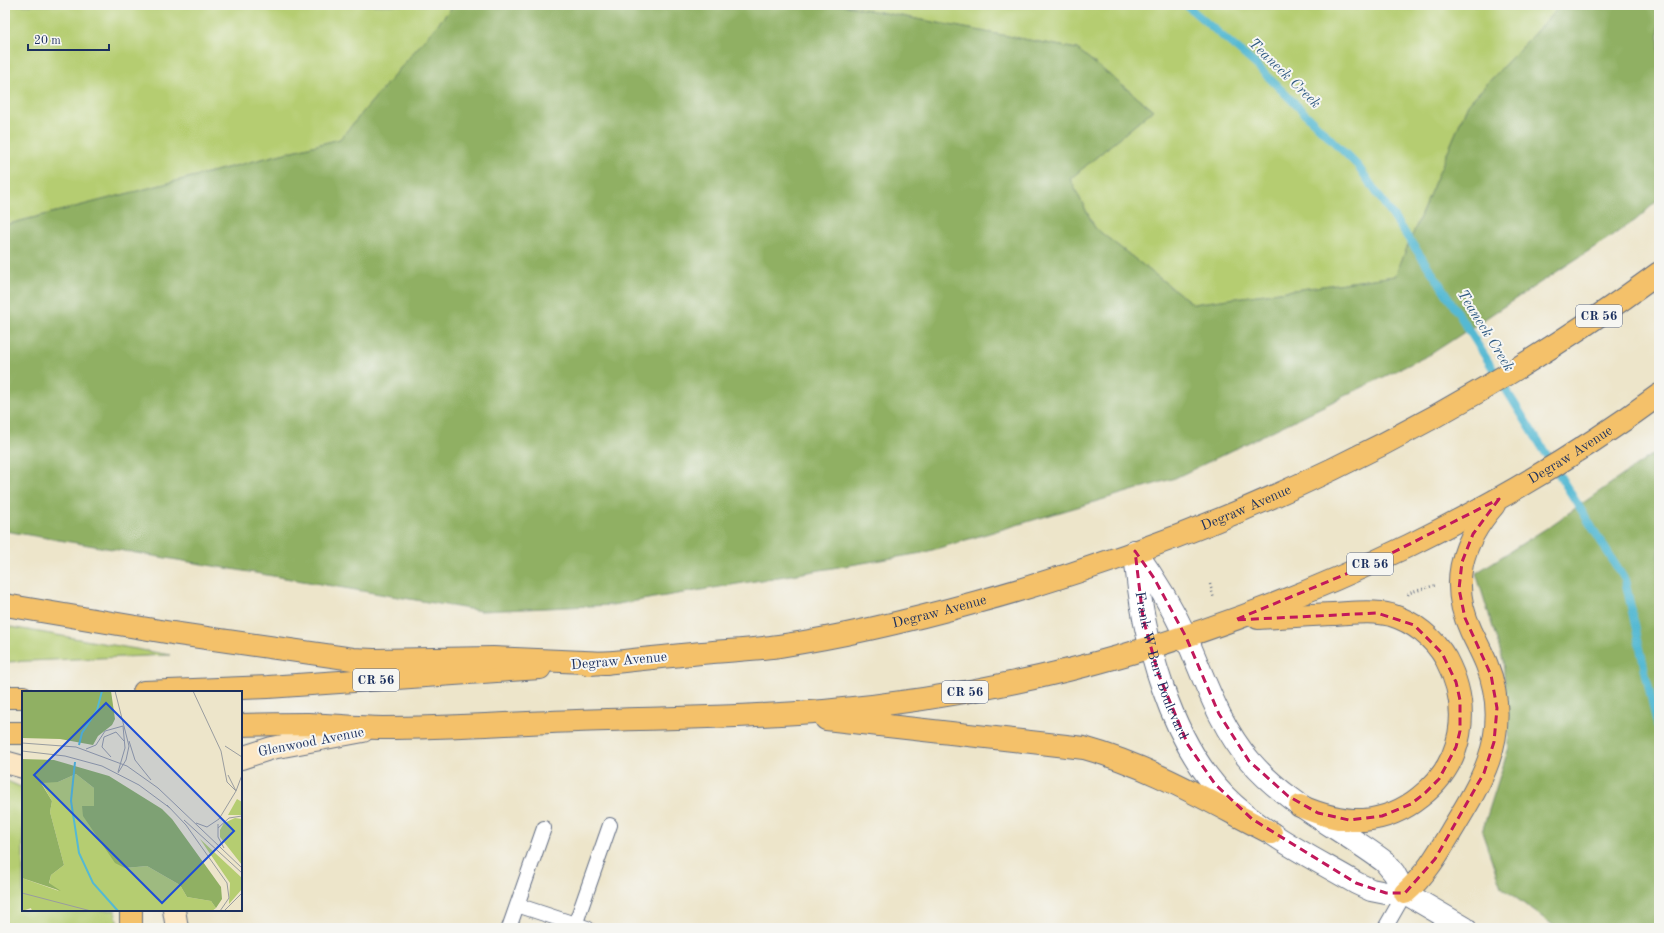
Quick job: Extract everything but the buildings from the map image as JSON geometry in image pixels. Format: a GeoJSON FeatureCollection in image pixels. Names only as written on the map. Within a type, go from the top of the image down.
{"type":"FeatureCollection","features":[{"type":"Feature","properties":{"kind":"main road","name":"Degraw Avenue"},"geometry":{"type":"LineString","coordinates":[[169,691],[268,687],[608,663],[777,646],[872,628],[1013,592],[1135,551],[1206,525],[1294,488],[1397,437],[1474,395],[1538,356],[1626,298],[1659,273]]}},
{"type":"Feature","properties":{"kind":"main road","name":"Degraw Avenue"},"geometry":{"type":"LineString","coordinates":[[242,725],[306,724],[382,728],[775,714],[918,700],[966,692],[1079,668],[1151,648],[1235,620],[1368,565],[1454,523],[1528,482],[1592,441],[1659,395]]}},
{"type":"Feature","properties":{"kind":"main road"},"geometry":{"type":"LineString","coordinates":[[1405,893],[1415,884],[1435,859],[1484,774],[1494,742],[1497,708],[1493,683],[1486,660],[1465,618],[1459,589],[1462,562],[1473,534],[1484,516],[1499,498]]}},
{"type":"Feature","properties":{"kind":"main road"},"geometry":{"type":"LineString","coordinates":[[5,604],[172,633],[353,659],[398,660],[493,658],[608,663]]}},
{"type":"Feature","properties":{"kind":"main road"},"geometry":{"type":"LineString","coordinates":[[1235,620],[1364,612],[1390,615],[1402,619],[1414,626],[1434,642],[1442,653],[1456,682],[1460,700],[1461,715],[1460,731],[1456,747],[1450,762],[1439,779],[1425,793],[1411,804],[1396,812],[1365,820],[1334,818],[1300,806]]}},
{"type":"Feature","properties":{"kind":"main road"},"geometry":{"type":"LineString","coordinates":[[5,697],[22,697]]}},
{"type":"Feature","properties":{"kind":"main road"},"geometry":{"type":"LineString","coordinates":[[775,714],[1084,748],[1105,754],[1150,772],[1271,833]]}},
{"type":"Feature","properties":{"kind":"main road","name":"Glenwood Avenue"},"geometry":{"type":"LineString","coordinates":[[242,758],[257,752],[291,744],[382,728]]}},
{"type":"Feature","properties":{"kind":"main road"},"geometry":{"type":"LineString","coordinates":[[5,733],[22,733]]}},
{"type":"Feature","properties":{"kind":"main road"},"geometry":{"type":"LineString","coordinates":[[5,762],[22,767]]}},
{"type":"Feature","properties":{"kind":"main road"},"geometry":{"type":"LineString","coordinates":[[131,911],[131,928]]}},
{"type":"Feature","properties":{"kind":"street","name":"Frank W Burr Boulevard"},"geometry":{"type":"LineString","coordinates":[[1135,551],[1164,595],[1186,637],[1210,697],[1237,745],[1263,774],[1300,806],[1384,862],[1394,873],[1405,893]]}},
{"type":"Feature","properties":{"kind":"street","name":"Frank W Burr Boulevard"},"geometry":{"type":"LineString","coordinates":[[1135,551],[1137,582],[1143,618],[1166,695],[1178,724],[1200,765],[1233,803],[1271,833],[1356,883],[1371,890],[1386,893],[1405,893],[1465,928]]}},
{"type":"Feature","properties":{"kind":"lane"},"geometry":{"type":"LineString","coordinates":[[517,905],[579,926],[610,825]]}},
{"type":"Feature","properties":{"kind":"lane"},"geometry":{"type":"LineString","coordinates":[[509,928],[544,828]]}},
{"type":"Feature","properties":{"kind":"lane"},"geometry":{"type":"LineString","coordinates":[[1385,928],[1405,893]]}},
{"type":"Feature","properties":{"kind":"path"},"geometry":{"type":"LineString","coordinates":[[1210,584],[1215,602]]}},
{"type":"Feature","properties":{"kind":"path"},"geometry":{"type":"LineString","coordinates":[[1406,597],[1409,593],[1437,584],[1442,585]]}},
{"type":"Feature","properties":{"kind":"highlighted area"},"geometry":{"type":"Polygon","coordinates":[[[1499,499],[1473,534],[1462,562],[1459,589],[1465,618],[1491,675],[1497,708],[1494,742],[1484,773],[1435,859],[1405,893],[1386,893],[1356,883],[1252,819],[1215,784],[1188,745],[1158,673],[1143,618],[1135,551],[1154,578],[1186,637],[1219,714],[1249,761],[1288,796],[1318,813],[1349,820],[1382,816],[1411,804],[1425,793],[1439,779],[1456,747],[1460,731],[1460,700],[1456,682],[1442,653],[1414,625],[1377,613],[1235,620],[1368,565],[1499,499]]]}},
{"type":"Feature","properties":{"kind":"green space"},"geometry":{"type":"Polygon","coordinates":[[[5,5],[454,5],[340,139],[5,225],[5,5]]]}},
{"type":"Feature","properties":{"kind":"green space"},"geometry":{"type":"Polygon","coordinates":[[[454,5],[842,5],[1077,49],[1153,110],[1070,179],[1095,228],[1193,304],[1395,276],[1468,104],[1561,5],[1659,5],[1659,199],[1636,220],[1431,354],[1175,478],[922,553],[612,605],[481,611],[5,531],[5,225],[340,139],[454,5]]]}},
{"type":"Feature","properties":{"kind":"green space"},"geometry":{"type":"Polygon","coordinates":[[[842,5],[1561,5],[1468,104],[1395,276],[1193,304],[1095,228],[1070,179],[1153,110],[1077,49],[842,5]]]}},
{"type":"Feature","properties":{"kind":"green space"},"geometry":{"type":"Polygon","coordinates":[[[1659,450],[1659,928],[1557,928],[1501,887],[1482,832],[1509,747],[1503,660],[1476,573],[1550,526],[1659,450]]]}},
{"type":"Feature","properties":{"kind":"green space"},"geometry":{"type":"Polygon","coordinates":[[[5,626],[170,655],[5,662],[5,626]]]}},
{"type":"Feature","properties":{"kind":"green space"},"geometry":{"type":"Polygon","coordinates":[[[5,780],[22,788],[22,911],[115,911],[118,924],[117,928],[5,928],[5,780]]]}},
{"type":"Feature","properties":{"kind":"waterway","name":"Teaneck Creek"},"geometry":{"type":"LineString","coordinates":[[1186,5],[1255,64],[1358,166],[1438,281],[1625,580],[1659,734]]}}]}
